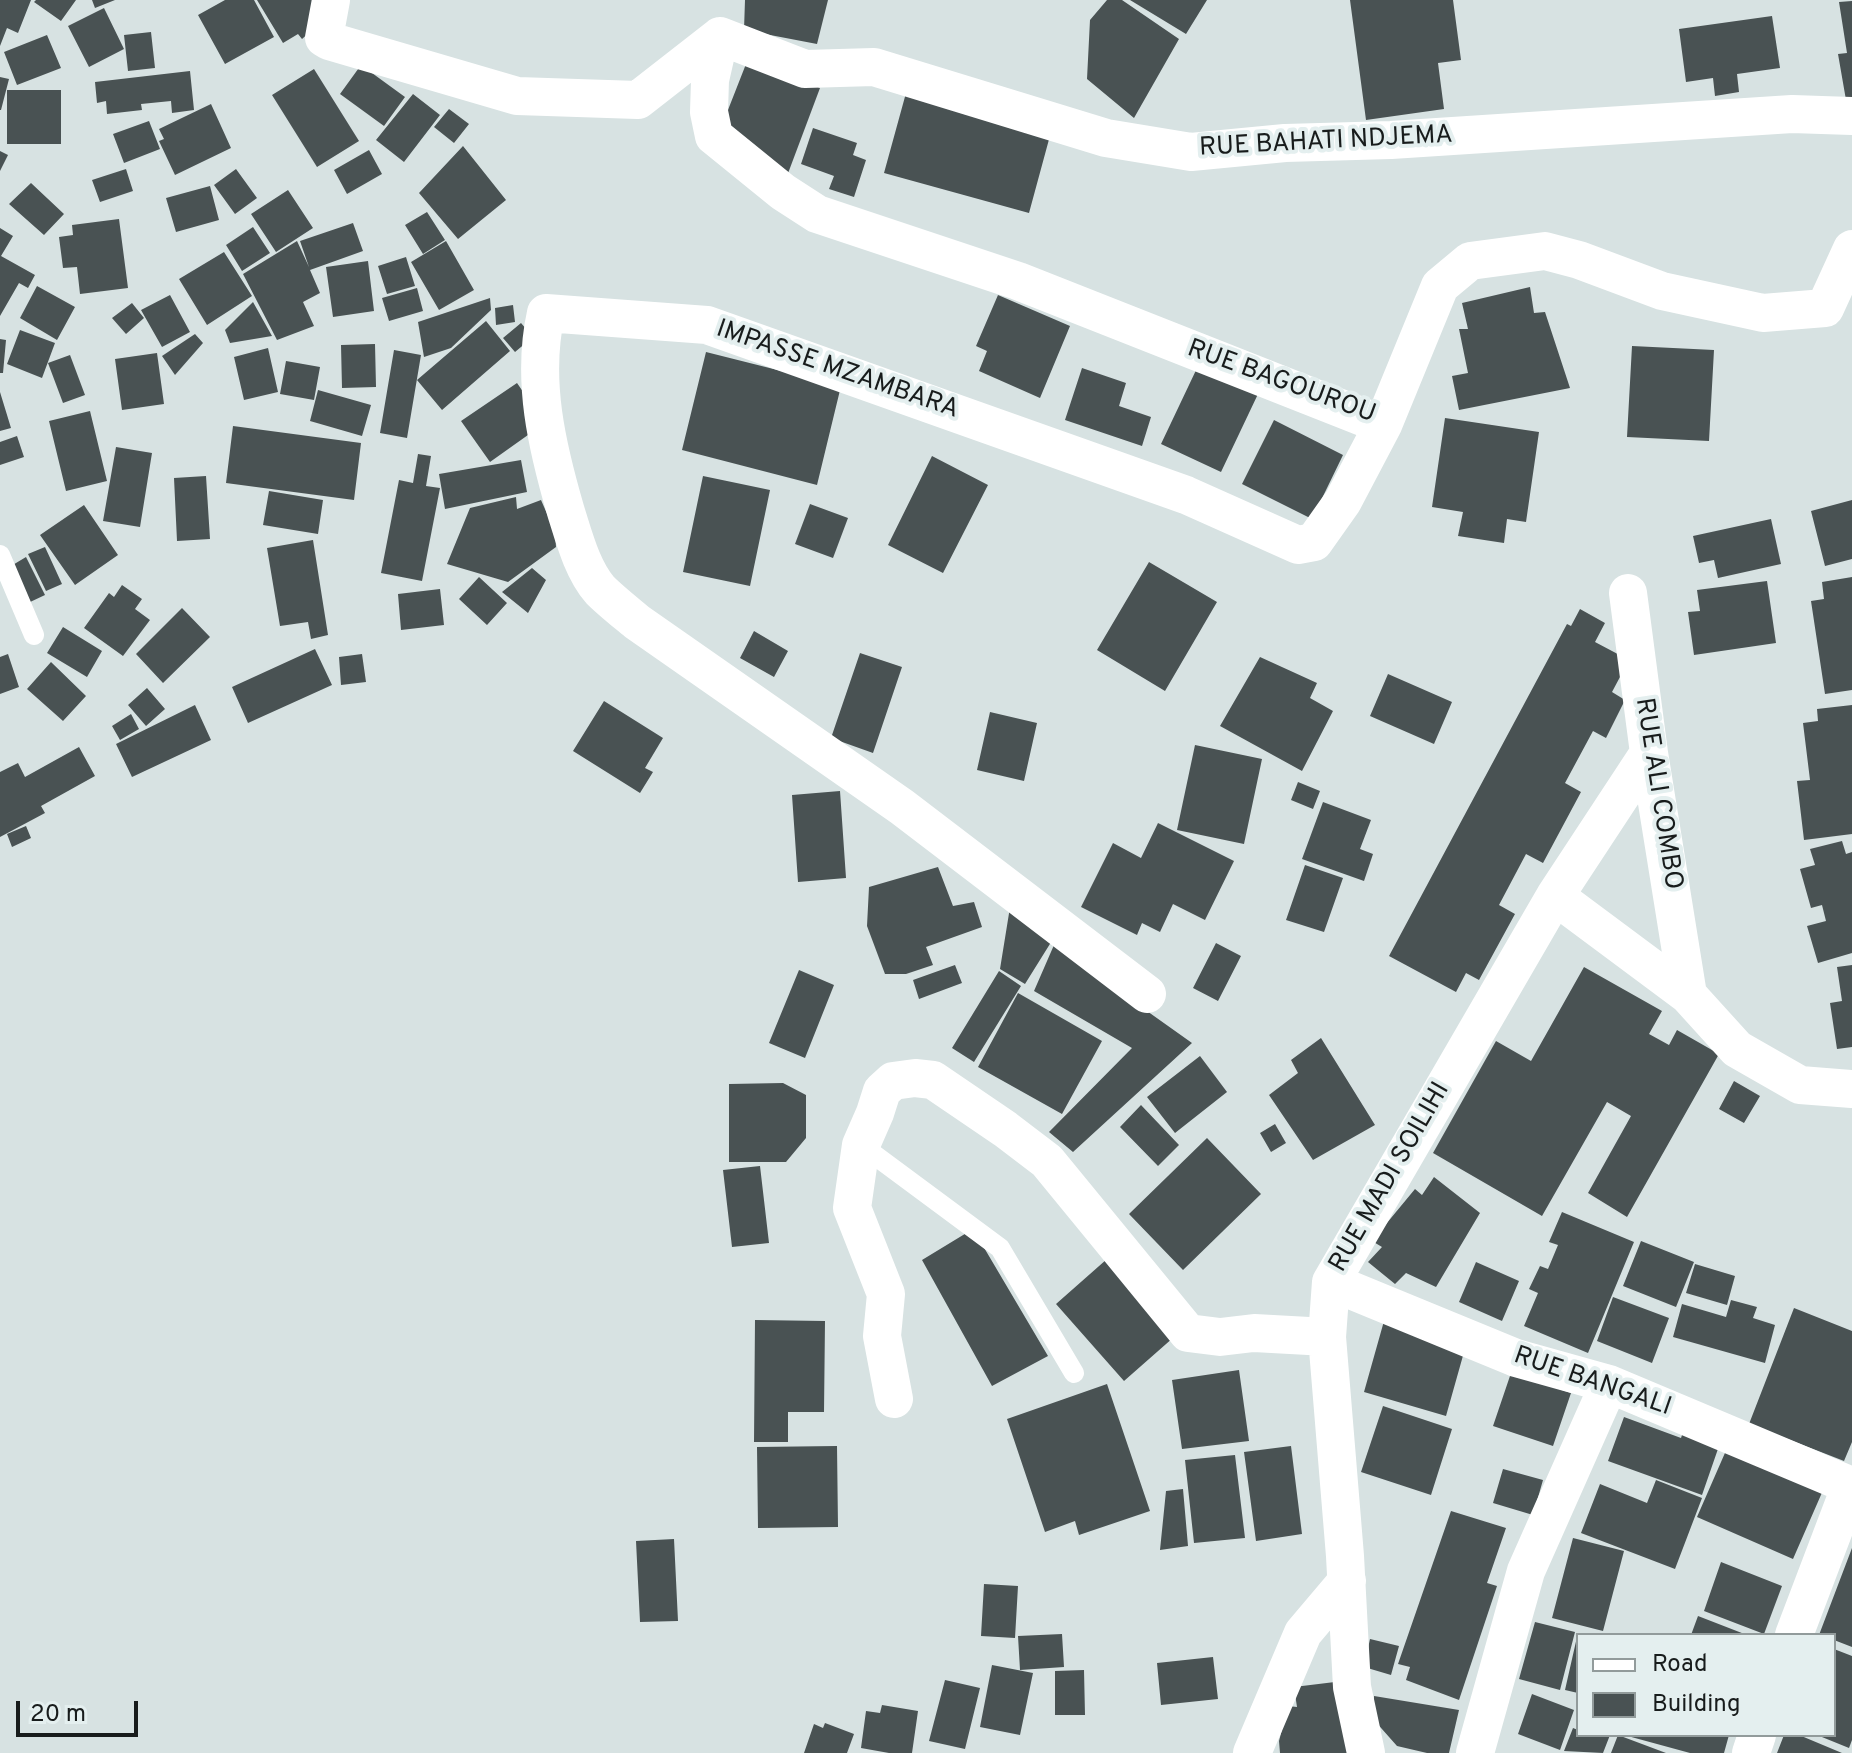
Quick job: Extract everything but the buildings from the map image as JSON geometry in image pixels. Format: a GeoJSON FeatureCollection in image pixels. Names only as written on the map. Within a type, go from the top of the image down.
{"type":"FeatureCollection","features":[{"type":"Feature","properties":{"kind":"street"},"geometry":{"type":"LineString","coordinates":[[331,0],[324,38],[329,41],[517,96],[638,100],[720,36]]}},
{"type":"Feature","properties":{"kind":"street","name":"RUE BAHATI NDJEMA"},"geometry":{"type":"LineString","coordinates":[[720,36],[805,69],[874,67],[1106,138],[1191,152],[1285,143],[1391,140],[1792,114],[1852,116]]}},
{"type":"Feature","properties":{"kind":"street","name":"RUE BAGOUROU"},"geometry":{"type":"LineString","coordinates":[[720,36],[710,80],[709,112],[714,136],[772,183],[817,214],[1018,281],[1383,425],[1440,286],[1470,261],[1545,251],[1579,260],[1662,291],[1763,313],[1825,308],[1852,249]]}},
{"type":"Feature","properties":{"kind":"street","name":"IMPASSE MZAMBARA"},"geometry":{"type":"LineString","coordinates":[[1147,994],[902,807],[637,622],[599,588],[575,544],[549,454],[540,384],[540,338],[546,313],[707,325],[1186,495],[1298,545],[1314,542],[1343,501],[1383,425]]}},
{"type":"Feature","properties":{"kind":"street","name":"RUE ALI COMBO"},"geometry":{"type":"LineString","coordinates":[[1628,593],[1649,753],[1688,995]]}},
{"type":"Feature","properties":{"kind":"street","name":"RUE MADI SOILIHI"},"geometry":{"type":"LineString","coordinates":[[1366,1753],[1352,1687],[1347,1581],[1327,1337],[1331,1282],[1555,896],[1649,753]]}},
{"type":"Feature","properties":{"kind":"street"},"geometry":{"type":"LineString","coordinates":[[1555,896],[1688,995],[1737,1049],[1800,1085],[1852,1089]]}},
{"type":"Feature","properties":{"kind":"street"},"geometry":{"type":"LineString","coordinates":[[894,1399],[882,1336],[886,1294],[852,1208],[861,1145],[882,1091],[893,1081],[915,1078],[933,1080],[1047,1161],[1188,1333],[1220,1337],[1254,1333],[1327,1337]]}},
{"type":"Feature","properties":{"kind":"street","name":"RUE BANGALI"},"geometry":{"type":"LineString","coordinates":[[1331,1282],[1516,1358],[1609,1384],[1851,1486]]}},
{"type":"Feature","properties":{"kind":"street"},"geometry":{"type":"LineString","coordinates":[[1475,1753],[1526,1571],[1609,1384]]}},
{"type":"Feature","properties":{"kind":"street"},"geometry":{"type":"LineString","coordinates":[[1795,1633],[1851,1486]]}},
{"type":"Feature","properties":{"kind":"street"},"geometry":{"type":"LineString","coordinates":[[1252,1753],[1303,1633],[1347,1581]]}},
{"type":"Feature","properties":{"kind":"lane"},"geometry":{"type":"LineString","coordinates":[[0,555],[34,635]]}},
{"type":"Feature","properties":{"kind":"lane"},"geometry":{"type":"LineString","coordinates":[[861,1145],[1000,1248],[1074,1373]]}}]}
